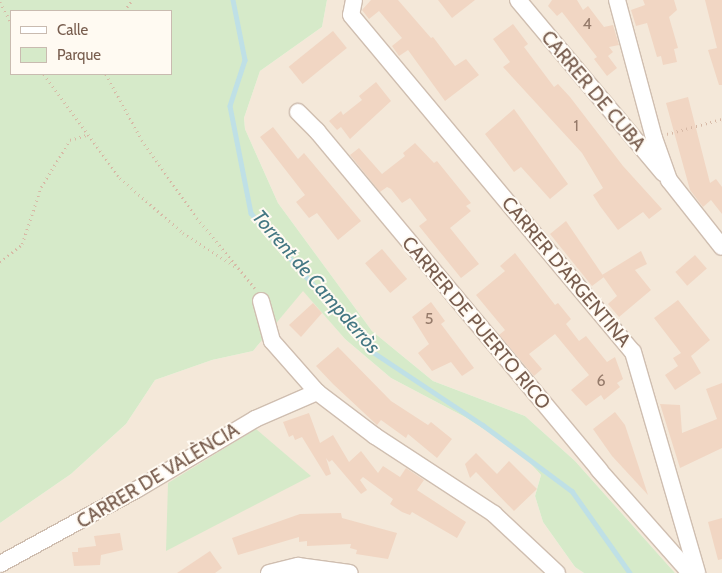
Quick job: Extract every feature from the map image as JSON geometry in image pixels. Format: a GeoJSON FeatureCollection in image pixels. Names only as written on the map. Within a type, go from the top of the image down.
{"type":"FeatureCollection","features":[{"type":"Feature","properties":{"kind":"street","name":"CARRER DE CUBA"},"geometry":{"type":"LineString","coordinates":[[518,0],[669,180],[722,247]]}},
{"type":"Feature","properties":{"kind":"street"},"geometry":{"type":"LineString","coordinates":[[617,0],[654,138],[669,180]]}},
{"type":"Feature","properties":{"kind":"street","name":"CARRER D'ARGENTINA"},"geometry":{"type":"LineString","coordinates":[[353,8],[633,352],[697,573]]}},
{"type":"Feature","properties":{"kind":"street","name":"CARRER DE PUERTO RICO"},"geometry":{"type":"LineString","coordinates":[[298,112],[317,131],[598,470],[690,573]]}},
{"type":"Feature","properties":{"kind":"street"},"geometry":{"type":"LineString","coordinates":[[261,301],[272,340],[318,392],[375,436],[494,514],[557,573]]}},
{"type":"Feature","properties":{"kind":"street","name":"CARRER DE VALÈNCIA"},"geometry":{"type":"LineString","coordinates":[[0,564],[120,499],[254,419],[318,392]]}},
{"type":"Feature","properties":{"kind":"street"},"geometry":{"type":"LineString","coordinates":[[656,533],[686,533]]}},
{"type":"Feature","properties":{"kind":"street"},"geometry":{"type":"LineString","coordinates":[[269,573],[298,566],[343,572]]}},
{"type":"Feature","properties":{"kind":"path"},"geometry":{"type":"LineString","coordinates":[[0,2],[10,20]]}},
{"type":"Feature","properties":{"kind":"path"},"geometry":{"type":"LineString","coordinates":[[45,75],[86,135],[120,178],[182,233],[238,268]]}},
{"type":"Feature","properties":{"kind":"path"},"geometry":{"type":"LineString","coordinates":[[107,75],[142,140],[197,218],[238,268],[261,301]]}},
{"type":"Feature","properties":{"kind":"path"},"geometry":{"type":"LineString","coordinates":[[654,138],[722,119]]}},
{"type":"Feature","properties":{"kind":"path"},"geometry":{"type":"LineString","coordinates":[[0,262],[22,244],[41,187],[70,140],[86,135]]}},
{"type":"Feature","properties":{"kind":"shaded area"},"geometry":{"type":"Polygon","coordinates":[[[327,0],[722,0],[722,573],[675,573],[575,461],[525,416],[433,381],[372,331],[278,203],[245,129],[244,118],[260,71],[322,27],[327,0]]]}},
{"type":"Feature","properties":{"kind":"shaded area"},"geometry":{"type":"Polygon","coordinates":[[[303,290],[345,339],[391,378],[465,417],[521,453],[541,475],[535,496],[543,522],[575,567],[584,573],[0,573],[0,523],[71,474],[126,424],[155,380],[212,360],[253,351],[303,290]]]}},
{"type":"Feature","properties":{"kind":"green space"},"geometry":{"type":"Polygon","coordinates":[[[0,0],[327,0],[322,27],[260,71],[244,118],[245,129],[278,203],[372,331],[433,381],[525,416],[575,461],[675,573],[584,573],[575,567],[543,522],[535,496],[541,475],[521,453],[465,417],[391,378],[345,339],[303,291],[253,351],[212,360],[155,380],[126,424],[71,474],[0,523],[0,0]]]}},
{"type":"Feature","properties":{"kind":"green space"},"geometry":{"type":"Polygon","coordinates":[[[256,429],[311,476],[166,551],[168,483],[256,429]]]}},
{"type":"Feature","properties":{"kind":"building"},"geometry":{"type":"Polygon","coordinates":[[[371,0],[398,0],[431,38],[433,37],[455,66],[466,59],[479,75],[445,101],[408,50],[399,56],[392,46],[402,38],[379,11],[369,19],[362,10],[371,0]]]}},
{"type":"Feature","properties":{"kind":"building"},"geometry":{"type":"Polygon","coordinates":[[[438,0],[475,0],[452,18],[438,0]]]}},
{"type":"Feature","properties":{"kind":"building"},"geometry":{"type":"Polygon","coordinates":[[[552,0],[577,0],[583,10],[588,6],[604,27],[613,25],[619,45],[609,47],[613,52],[608,56],[617,68],[607,76],[594,59],[597,57],[562,12],[557,16],[548,6],[552,0]]]}},
{"type":"Feature","properties":{"kind":"building"},"geometry":{"type":"Polygon","coordinates":[[[643,0],[674,0],[677,10],[669,17],[678,48],[674,49],[677,62],[663,65],[661,56],[657,57],[647,23],[636,26],[631,10],[645,5],[643,0]]]}},
{"type":"Feature","properties":{"kind":"building"},"geometry":{"type":"Polygon","coordinates":[[[705,0],[722,0],[722,85],[719,85],[708,50],[717,48],[705,0]]]}},
{"type":"Feature","properties":{"kind":"building"},"geometry":{"type":"Polygon","coordinates":[[[513,24],[528,44],[524,47],[554,87],[558,84],[570,97],[623,166],[662,209],[649,219],[643,212],[618,230],[593,195],[603,188],[582,153],[503,67],[510,62],[493,39],[513,24]]]}},
{"type":"Feature","properties":{"kind":"building"},"geometry":{"type":"Polygon","coordinates":[[[333,31],[347,48],[303,84],[289,67],[333,31]]]}},
{"type":"Feature","properties":{"kind":"building"},"geometry":{"type":"Polygon","coordinates":[[[376,82],[391,101],[350,139],[341,127],[337,130],[329,121],[341,111],[343,115],[362,100],[359,96],[376,82]]]}},
{"type":"Feature","properties":{"kind":"building"},"geometry":{"type":"Polygon","coordinates":[[[688,97],[710,183],[716,179],[722,187],[722,214],[711,200],[703,207],[690,190],[666,103],[688,97]]]}},
{"type":"Feature","properties":{"kind":"building"},"geometry":{"type":"Polygon","coordinates":[[[514,109],[568,184],[550,199],[521,167],[514,172],[485,134],[514,109]]]}},
{"type":"Feature","properties":{"kind":"building"},"geometry":{"type":"Polygon","coordinates":[[[273,127],[298,159],[304,153],[361,221],[338,240],[317,213],[309,218],[296,202],[305,195],[260,137],[273,127]]]}},
{"type":"Feature","properties":{"kind":"building"},"geometry":{"type":"Polygon","coordinates":[[[415,143],[434,163],[437,161],[471,203],[466,206],[471,211],[450,228],[479,264],[461,278],[419,226],[427,220],[410,198],[402,203],[391,189],[387,187],[380,192],[350,155],[359,148],[382,174],[405,156],[403,153],[415,143]]]}},
{"type":"Feature","properties":{"kind":"building"},"geometry":{"type":"Polygon","coordinates":[[[566,221],[604,277],[592,286],[550,234],[566,221]]]}},
{"type":"Feature","properties":{"kind":"building"},"geometry":{"type":"Polygon","coordinates":[[[382,249],[407,279],[390,293],[365,263],[382,249]]]}},
{"type":"Feature","properties":{"kind":"building"},"geometry":{"type":"Polygon","coordinates":[[[641,251],[647,264],[635,270],[651,290],[619,317],[608,304],[617,296],[602,275],[641,251]]]}},
{"type":"Feature","properties":{"kind":"building"},"geometry":{"type":"Polygon","coordinates":[[[515,253],[555,305],[558,303],[571,319],[566,324],[579,341],[586,336],[607,362],[615,357],[623,379],[617,383],[620,387],[604,400],[601,395],[586,406],[571,390],[589,375],[555,334],[529,354],[542,369],[534,376],[499,335],[505,330],[476,295],[505,271],[500,266],[515,253]]]}},
{"type":"Feature","properties":{"kind":"building"},"geometry":{"type":"Polygon","coordinates":[[[695,255],[707,269],[687,286],[675,272],[695,255]]]}},
{"type":"Feature","properties":{"kind":"building"},"geometry":{"type":"Polygon","coordinates":[[[678,300],[710,340],[691,356],[701,373],[675,390],[665,375],[678,366],[673,358],[681,353],[654,318],[678,300]]]}},
{"type":"Feature","properties":{"kind":"building"},"geometry":{"type":"Polygon","coordinates":[[[431,302],[445,321],[441,324],[474,368],[462,376],[451,362],[432,371],[418,353],[429,344],[412,317],[431,302]]]}},
{"type":"Feature","properties":{"kind":"building"},"geometry":{"type":"Polygon","coordinates":[[[313,303],[322,313],[301,337],[289,325],[313,303]]]}},
{"type":"Feature","properties":{"kind":"building"},"geometry":{"type":"Polygon","coordinates":[[[338,347],[391,401],[428,425],[431,422],[452,439],[437,458],[408,434],[406,438],[381,420],[377,425],[316,366],[338,347]]]}},
{"type":"Feature","properties":{"kind":"building"},"geometry":{"type":"Polygon","coordinates":[[[722,383],[722,448],[680,468],[660,404],[680,405],[682,433],[717,419],[706,389],[722,383]]]}},
{"type":"Feature","properties":{"kind":"building"},"geometry":{"type":"Polygon","coordinates":[[[615,412],[625,425],[648,495],[612,456],[593,429],[615,412]]]}},
{"type":"Feature","properties":{"kind":"building"},"geometry":{"type":"Polygon","coordinates":[[[309,413],[320,443],[333,435],[349,462],[361,451],[378,473],[383,466],[400,477],[406,468],[424,480],[417,490],[466,522],[457,538],[412,512],[410,515],[402,512],[390,504],[393,499],[363,477],[360,480],[367,490],[361,494],[332,460],[329,462],[326,458],[331,474],[326,476],[302,437],[295,440],[293,435],[289,437],[283,422],[309,413]]]}},
{"type":"Feature","properties":{"kind":"building"},"geometry":{"type":"Polygon","coordinates":[[[476,453],[497,474],[509,461],[537,489],[514,511],[476,472],[470,478],[465,464],[476,453]]]}},
{"type":"Feature","properties":{"kind":"building"},"geometry":{"type":"Polygon","coordinates":[[[341,513],[342,518],[397,533],[388,559],[356,554],[357,550],[350,548],[351,544],[307,546],[307,541],[299,542],[299,537],[238,555],[232,538],[300,514],[341,513]]]}},
{"type":"Feature","properties":{"kind":"building"},"geometry":{"type":"Polygon","coordinates":[[[722,518],[722,559],[718,560],[708,522],[722,518]]]}},
{"type":"Feature","properties":{"kind":"building"},"geometry":{"type":"Polygon","coordinates":[[[120,533],[123,550],[101,555],[100,565],[74,566],[72,552],[78,552],[78,548],[96,546],[94,536],[120,533]]]}},
{"type":"Feature","properties":{"kind":"building"},"geometry":{"type":"Polygon","coordinates":[[[210,551],[222,568],[215,573],[177,573],[210,551]]]}},
{"type":"Feature","properties":{"kind":"waterway","name":"Torrent de Campderròs"},"geometry":{"type":"LineString","coordinates":[[233,0],[245,60],[230,106],[251,213],[370,350],[483,425],[572,491],[630,573]]}}]}
